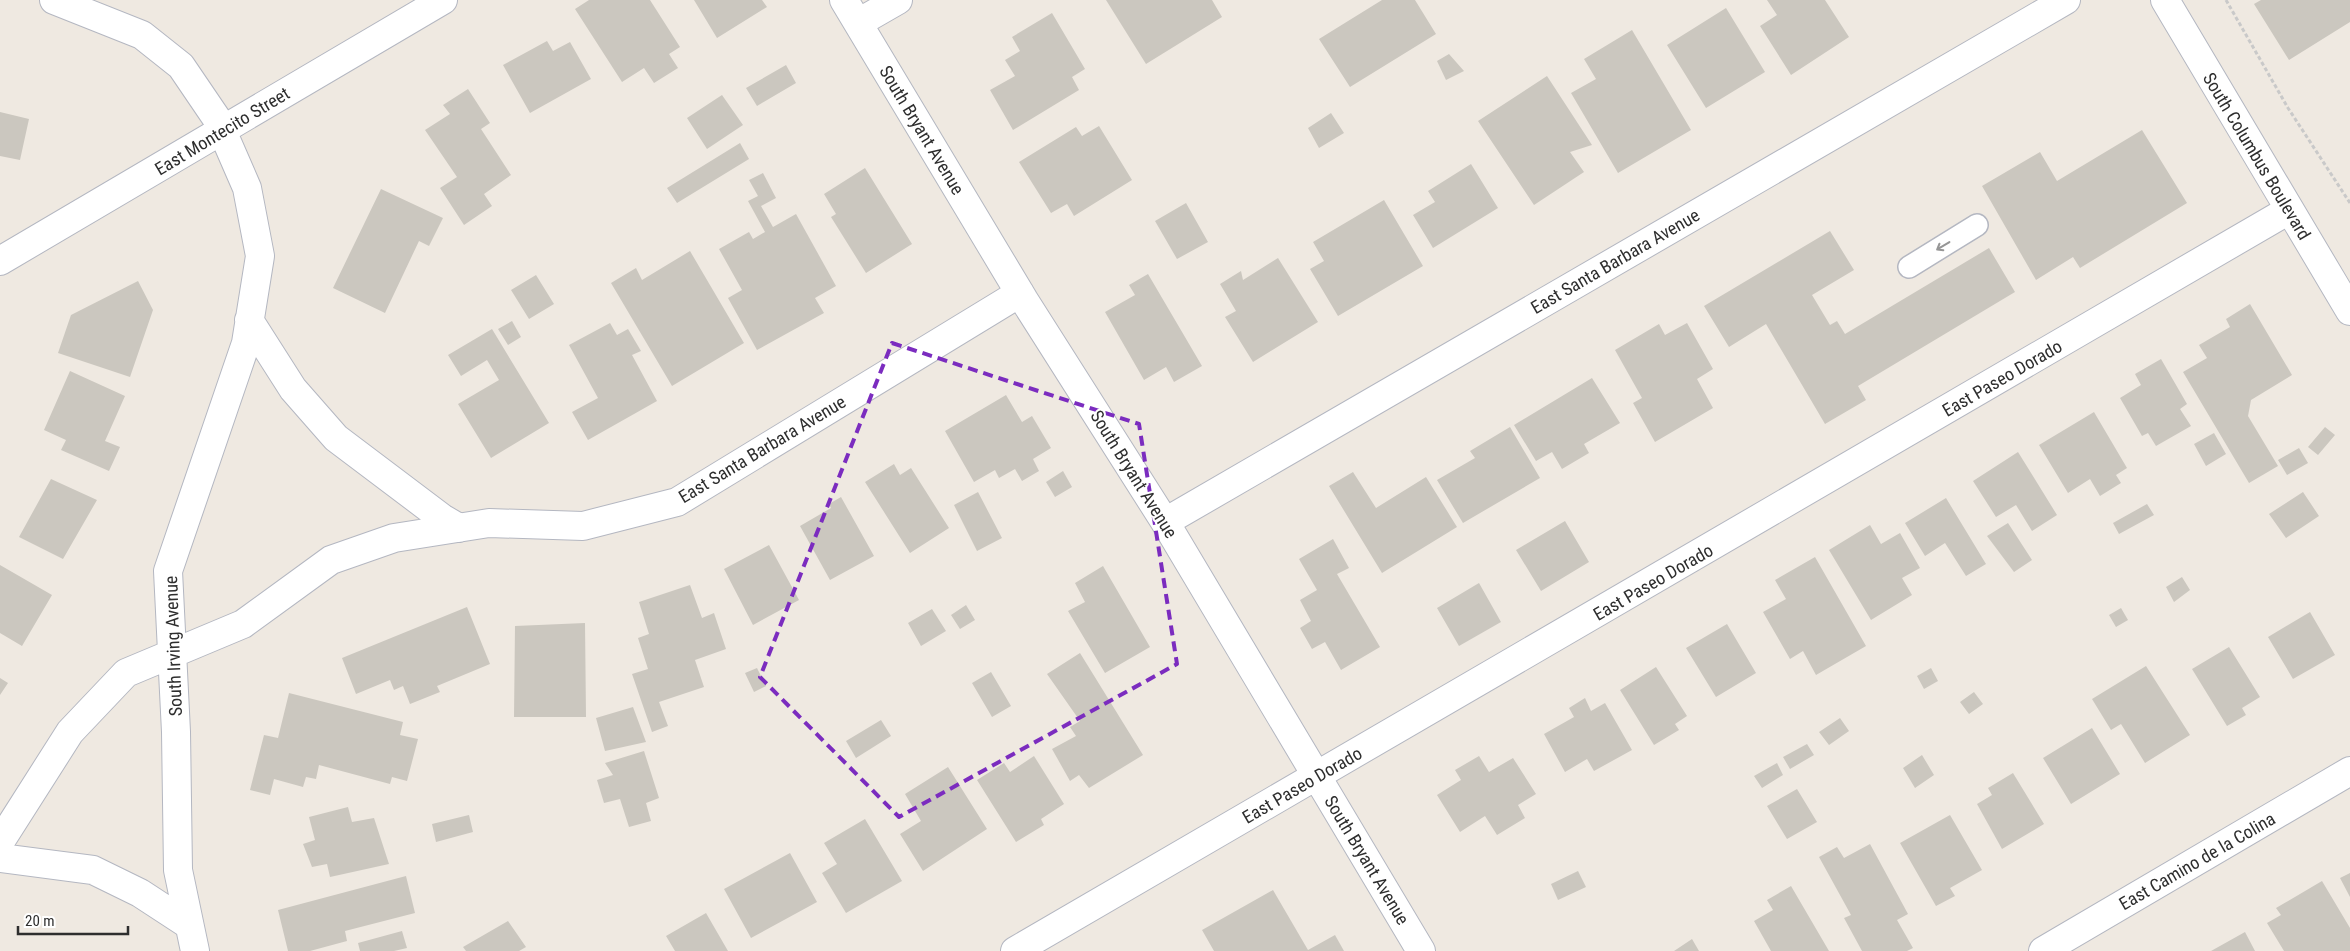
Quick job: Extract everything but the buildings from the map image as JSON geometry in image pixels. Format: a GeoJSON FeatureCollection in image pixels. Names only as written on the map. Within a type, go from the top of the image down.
{"type":"FeatureCollection","features":[{"type":"Feature","properties":{"kind":"street","name":"East Montecito Street"},"geometry":{"type":"LineString","coordinates":[[0,261],[443,0]]}},
{"type":"Feature","properties":{"kind":"street","name":"South Bryant Avenue"},"geometry":{"type":"LineString","coordinates":[[844,0],[1020,293],[1165,522],[1421,951]]}},
{"type":"Feature","properties":{"kind":"street"},"geometry":{"type":"LineString","coordinates":[[858,23],[898,0]]}},
{"type":"Feature","properties":{"kind":"street","name":"East Santa Barbara Avenue"},"geometry":{"type":"LineString","coordinates":[[1165,522],[2066,0]]}},
{"type":"Feature","properties":{"kind":"street","name":"South Columbus Boulevard"},"geometry":{"type":"LineString","coordinates":[[2166,0],[2350,311]]}},
{"type":"Feature","properties":{"kind":"street","name":"South Irving Avenue"},"geometry":{"type":"LineString","coordinates":[[67,3],[142,35],[181,66],[217,120],[247,188],[260,256],[243,352],[168,572],[176,732],[178,870],[195,951]]}},
{"type":"Feature","properties":{"kind":"street","name":"East Paseo Dorado"},"geometry":{"type":"LineString","coordinates":[[1015,951],[2289,210]]}},
{"type":"Feature","properties":{"kind":"street","name":"East Santa Barbara Avenue"},"geometry":{"type":"LineString","coordinates":[[0,842],[70,732],[126,673],[243,624],[330,560],[394,538],[489,523],[583,526],[677,502],[1020,293]]}},
{"type":"Feature","properties":{"kind":"street"},"geometry":{"type":"LineString","coordinates":[[249,320],[293,388],[336,438],[442,518],[459,528]]}},
{"type":"Feature","properties":{"kind":"street","name":"East Camino de la Colina"},"geometry":{"type":"LineString","coordinates":[[2043,951],[2350,771]]}},
{"type":"Feature","properties":{"kind":"street"},"geometry":{"type":"LineString","coordinates":[[0,858],[93,870],[140,893],[189,924]]}},
{"type":"Feature","properties":{"kind":"lane"},"geometry":{"type":"LineString","coordinates":[[1909,267],[1976,226]]}},
{"type":"Feature","properties":{"kind":"path"},"geometry":{"type":"LineString","coordinates":[[2226,0],[2288,108],[2350,204]]}},
{"type":"Feature","properties":{"kind":"highlighted area"},"geometry":{"type":"Polygon","coordinates":[[[892,343],[1139,424],[1177,664],[899,817],[760,677],[892,343]]]}}]}
